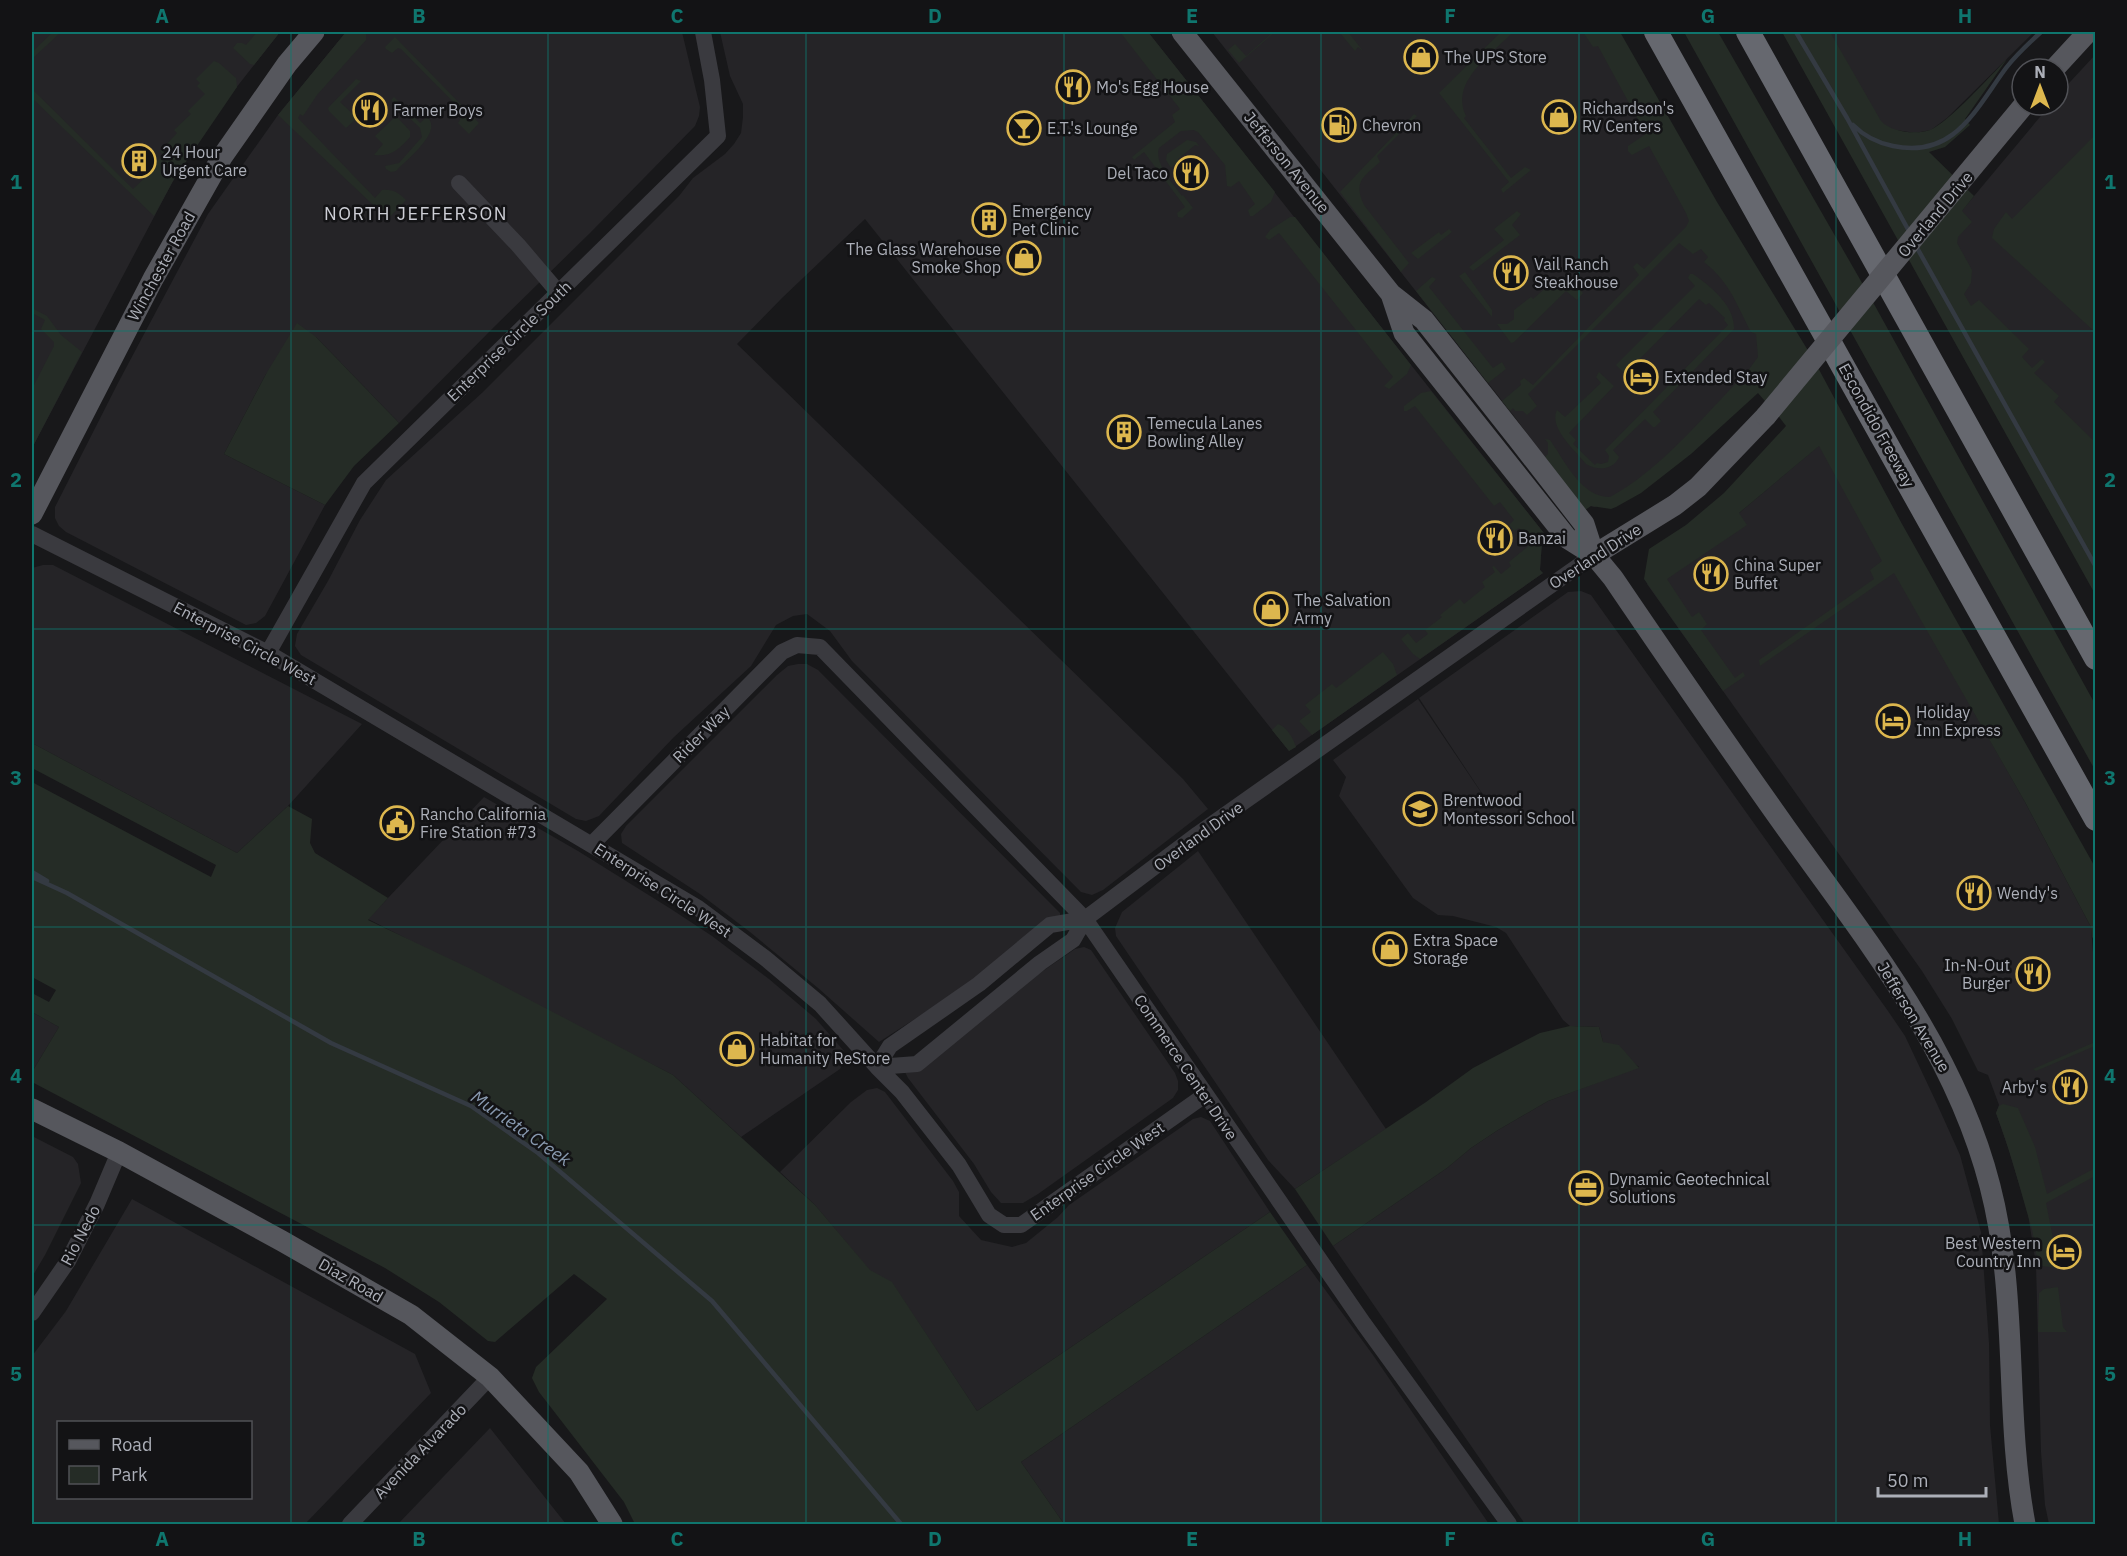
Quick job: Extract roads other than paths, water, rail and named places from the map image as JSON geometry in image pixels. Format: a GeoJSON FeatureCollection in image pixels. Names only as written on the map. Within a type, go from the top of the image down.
{"type":"FeatureCollection","features":[{"type":"Feature","properties":{"kind":"highway","name":"Escondido Freeway"},"geometry":{"type":"LineString","coordinates":[[1656,32],[2096,819]]}},
{"type":"Feature","properties":{"kind":"highway"},"geometry":{"type":"LineString","coordinates":[[1748,32],[2096,658]]}},
{"type":"Feature","properties":{"kind":"main road","name":"Winchester Road"},"geometry":{"type":"LineString","coordinates":[[32,514],[153,279],[222,157],[287,64],[314,32]]}},
{"type":"Feature","properties":{"kind":"main road","name":"Jefferson Avenue"},"geometry":{"type":"LineString","coordinates":[[1182,32],[1391,294],[1404,333],[1568,538],[1594,555],[1613,578],[1737,759],[1905,994],[1956,1088],[1978,1142],[2001,1232],[2011,1329],[2019,1489],[2025,1524]]}},
{"type":"Feature","properties":{"kind":"main road"},"geometry":{"type":"LineString","coordinates":[[2065,57],[2088,32]]}},
{"type":"Feature","properties":{"kind":"main road","name":"Overland Drive"},"geometry":{"type":"LineString","coordinates":[[1594,555],[1691,493],[1766,416],[2014,117]]}},
{"type":"Feature","properties":{"kind":"main road","name":"Diaz Road"},"geometry":{"type":"LineString","coordinates":[[32,1109],[119,1152],[411,1315],[490,1377],[579,1472],[612,1524]]}},
{"type":"Feature","properties":{"kind":"street","name":"Enterprise Circle South"},"geometry":{"type":"LineString","coordinates":[[268,653],[364,483],[718,136],[712,80],[703,32]]}},
{"type":"Feature","properties":{"kind":"street"},"geometry":{"type":"LineString","coordinates":[[459,183],[518,245],[558,292]]}},
{"type":"Feature","properties":{"kind":"street","name":"Enterprise Circle West"},"geometry":{"type":"LineString","coordinates":[[32,534],[268,653],[698,908],[765,958],[820,1004],[876,1067],[902,1092],[953,1158],[989,1215],[1004,1225],[1021,1225],[1205,1095]]}},
{"type":"Feature","properties":{"kind":"street","name":"Overland Drive"},"geometry":{"type":"LineString","coordinates":[[876,1067],[916,1064],[1040,963],[1073,940],[1085,919],[1198,834],[1594,555]]}},
{"type":"Feature","properties":{"kind":"street","name":"Rider Way"},"geometry":{"type":"LineString","coordinates":[[592,844],[782,652],[797,645],[820,646]]}},
{"type":"Feature","properties":{"kind":"street","name":"Commerce Center Drive"},"geometry":{"type":"LineString","coordinates":[[820,646],[1085,919],[1364,1324],[1509,1524]]}},
{"type":"Feature","properties":{"kind":"street","name":"Overland Drive"},"geometry":{"type":"LineString","coordinates":[[876,1067],[890,1046],[979,984],[1050,926],[1085,919]]}},
{"type":"Feature","properties":{"kind":"street","name":"Rio Nedo"},"geometry":{"type":"LineString","coordinates":[[32,1313],[68,1261],[97,1204],[119,1152]]}},
{"type":"Feature","properties":{"kind":"street","name":"Avenida Alvarado"},"geometry":{"type":"LineString","coordinates":[[350,1524],[490,1377]]}},
{"type":"Feature","properties":{"kind":"waterway"},"geometry":{"type":"LineString","coordinates":[[1796,32],[1847,118],[1910,233]]}},
{"type":"Feature","properties":{"kind":"waterway"},"geometry":{"type":"LineString","coordinates":[[1853,125],[1871,138],[1893,146],[1914,148],[1932,145],[1947,138],[1973,115],[2010,63],[2041,32]]}},
{"type":"Feature","properties":{"kind":"waterway"},"geometry":{"type":"LineString","coordinates":[[1916,246],[2096,567]]}},
{"type":"Feature","properties":{"kind":"waterway","name":"Murrieta Creek"},"geometry":{"type":"LineString","coordinates":[[32,872],[47,881]]}},
{"type":"Feature","properties":{"kind":"waterway","name":"Murrieta Creek"},"geometry":{"type":"LineString","coordinates":[[32,877],[67,893],[331,1043],[471,1106],[538,1153],[712,1301],[901,1524]]}},
{"type":"Feature","properties":{"kind":"place","name":"The UPS Store"},"geometry":{"type":"Point","coordinates":[1421,57]}},
{"type":"Feature","properties":{"kind":"place","name":"Mo's Egg House"},"geometry":{"type":"Point","coordinates":[1073,87]}},
{"type":"Feature","properties":{"kind":"place","name":"Farmer Boys"},"geometry":{"type":"Point","coordinates":[370,110]}},
{"type":"Feature","properties":{"kind":"place","name":"Richardson's RV Centers"},"geometry":{"type":"Point","coordinates":[1559,117]}},
{"type":"Feature","properties":{"kind":"place","name":"Chevron"},"geometry":{"type":"Point","coordinates":[1339,125]}},
{"type":"Feature","properties":{"kind":"place","name":"E.T.'s Lounge"},"geometry":{"type":"Point","coordinates":[1024,128]}},
{"type":"Feature","properties":{"kind":"place","name":"24 Hour Urgent Care"},"geometry":{"type":"Point","coordinates":[139,161]}},
{"type":"Feature","properties":{"kind":"place","name":"Del Taco"},"geometry":{"type":"Point","coordinates":[1191,173]}},
{"type":"Feature","properties":{"kind":"place","name":"Emergency Pet Clinic"},"geometry":{"type":"Point","coordinates":[989,220]}},
{"type":"Feature","properties":{"kind":"place","name":"The Glass Warehouse Smoke Shop"},"geometry":{"type":"Point","coordinates":[1024,258]}},
{"type":"Feature","properties":{"kind":"place","name":"Vail Ranch Steakhouse"},"geometry":{"type":"Point","coordinates":[1511,273]}},
{"type":"Feature","properties":{"kind":"place","name":"Extended Stay"},"geometry":{"type":"Point","coordinates":[1641,377]}},
{"type":"Feature","properties":{"kind":"place","name":"Temecula Lanes Bowling Alley"},"geometry":{"type":"Point","coordinates":[1124,432]}},
{"type":"Feature","properties":{"kind":"place","name":"Banzai"},"geometry":{"type":"Point","coordinates":[1495,538]}},
{"type":"Feature","properties":{"kind":"place","name":"China Super Buffet"},"geometry":{"type":"Point","coordinates":[1711,574]}},
{"type":"Feature","properties":{"kind":"place","name":"The Salvation Army"},"geometry":{"type":"Point","coordinates":[1271,609]}},
{"type":"Feature","properties":{"kind":"place","name":"Holiday Inn Express"},"geometry":{"type":"Point","coordinates":[1893,721]}},
{"type":"Feature","properties":{"kind":"place","name":"Brentwood Montessori School"},"geometry":{"type":"Point","coordinates":[1420,809]}},
{"type":"Feature","properties":{"kind":"place","name":"Rancho California Fire Station #73"},"geometry":{"type":"Point","coordinates":[397,823]}},
{"type":"Feature","properties":{"kind":"place","name":"Wendy's"},"geometry":{"type":"Point","coordinates":[1974,893]}},
{"type":"Feature","properties":{"kind":"place","name":"Extra Space Storage"},"geometry":{"type":"Point","coordinates":[1390,949]}},
{"type":"Feature","properties":{"kind":"place","name":"In-N-Out Burger"},"geometry":{"type":"Point","coordinates":[2033,974]}},
{"type":"Feature","properties":{"kind":"place","name":"Habitat for Humanity ReStore"},"geometry":{"type":"Point","coordinates":[737,1049]}},
{"type":"Feature","properties":{"kind":"place","name":"Arby's"},"geometry":{"type":"Point","coordinates":[2070,1087]}},
{"type":"Feature","properties":{"kind":"place","name":"Dynamic Geotechnical Solutions"},"geometry":{"type":"Point","coordinates":[1586,1188]}},
{"type":"Feature","properties":{"kind":"place","name":"Best Western Country Inn"},"geometry":{"type":"Point","coordinates":[2064,1252]}},
{"type":"Feature","properties":{"kind":"district","name":"NORTH JEFFERSON"},"geometry":{"type":"Point","coordinates":[416,213]}}]}
